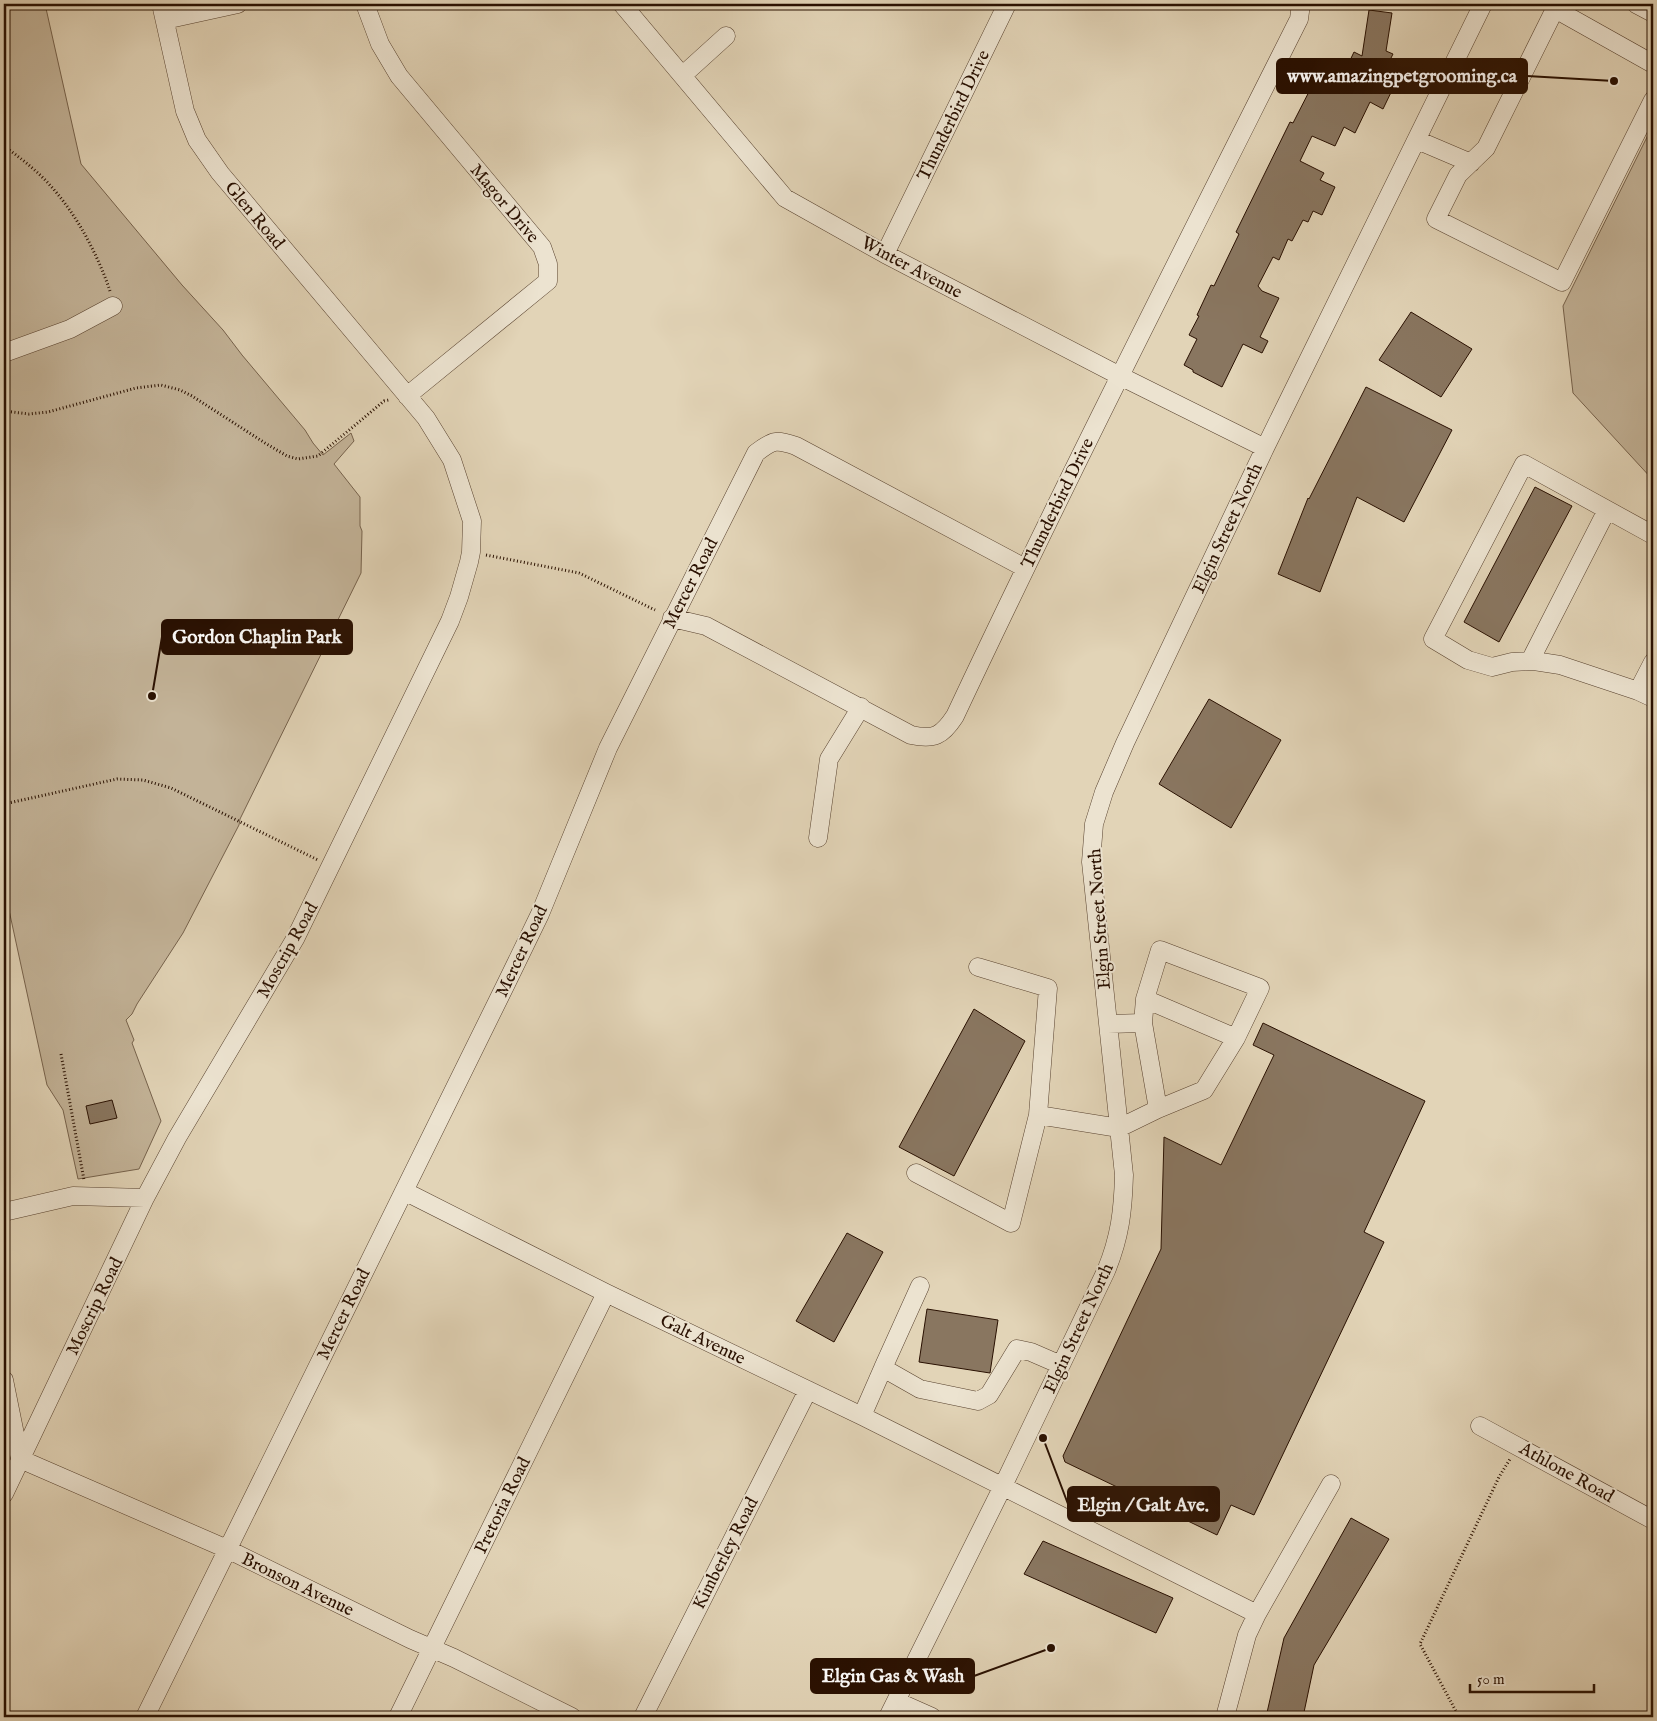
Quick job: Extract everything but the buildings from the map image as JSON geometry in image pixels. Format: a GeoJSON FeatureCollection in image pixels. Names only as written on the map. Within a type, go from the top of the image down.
{"type":"FeatureCollection","features":[{"type":"Feature","properties":{"kind":"street"},"geometry":{"type":"LineString","coordinates":[[163,12],[238,4]]}},
{"type":"Feature","properties":{"kind":"street","name":"Magor Drive"},"geometry":{"type":"LineString","coordinates":[[365,4],[380,44],[399,76],[542,247],[548,264],[548,281],[407,396]]}},
{"type":"Feature","properties":{"kind":"street","name":"Winter Avenue"},"geometry":{"type":"LineString","coordinates":[[622,4],[785,198],[885,254],[1120,376],[1265,448]]}},
{"type":"Feature","properties":{"kind":"street","name":"Thunderbird Drive"},"geometry":{"type":"LineString","coordinates":[[885,254],[1008,4]]}},
{"type":"Feature","properties":{"kind":"street","name":"Thunderbird Drive"},"geometry":{"type":"LineString","coordinates":[[672,618],[706,626],[911,735],[926,738],[941,733],[949,726],[1120,376],[1299,19],[1301,4]]}},
{"type":"Feature","properties":{"kind":"street","name":"Elgin Street North"},"geometry":{"type":"LineString","coordinates":[[888,1717],[1061,1365],[1116,1247],[1124,1208],[1124,1175],[1091,862],[1094,824],[1104,792],[1125,743],[1265,448],[1483,4]]}},
{"type":"Feature","properties":{"kind":"street"},"geometry":{"type":"LineString","coordinates":[[1636,4],[1653,14]]}},
{"type":"Feature","properties":{"kind":"street"},"geometry":{"type":"LineString","coordinates":[[1653,64],[1555,10],[1486,148],[1458,175],[1436,219],[1562,282],[1653,100]]}},
{"type":"Feature","properties":{"kind":"street","name":"Glen Road"},"geometry":{"type":"LineString","coordinates":[[163,12],[185,112],[198,140],[220,174],[407,396]]}},
{"type":"Feature","properties":{"kind":"street"},"geometry":{"type":"LineString","coordinates":[[683,75],[726,36]]}},
{"type":"Feature","properties":{"kind":"street"},"geometry":{"type":"LineString","coordinates":[[1417,140],[1471,163]]}},
{"type":"Feature","properties":{"kind":"street"},"geometry":{"type":"LineString","coordinates":[[4,354],[70,329],[113,306]]}},
{"type":"Feature","properties":{"kind":"street","name":"Moscrip Road"},"geometry":{"type":"LineString","coordinates":[[4,1494],[145,1198],[177,1138],[283,962],[331,867],[459,598],[471,552],[472,521],[452,460],[426,418],[407,396]]}},
{"type":"Feature","properties":{"kind":"street","name":"Mercer Road"},"geometry":{"type":"LineString","coordinates":[[145,1717],[540,914],[608,748],[756,454],[767,444],[780,440],[796,446],[1025,568]]}},
{"type":"Feature","properties":{"kind":"street"},"geometry":{"type":"LineString","coordinates":[[1653,535],[1524,464],[1433,639],[1468,660],[1492,667],[1512,662],[1530,661],[1560,664],[1646,695],[1653,662]]}},
{"type":"Feature","properties":{"kind":"street"},"geometry":{"type":"LineString","coordinates":[[1530,661],[1607,510]]}},
{"type":"Feature","properties":{"kind":"street"},"geometry":{"type":"LineString","coordinates":[[818,838],[830,759],[860,707]]}},
{"type":"Feature","properties":{"kind":"street"},"geometry":{"type":"LineString","coordinates":[[1038,1115],[1119,1128],[1204,1090],[1236,1038],[1260,988],[1160,950],[1145,999],[1143,1023],[1158,1109]]}},
{"type":"Feature","properties":{"kind":"street"},"geometry":{"type":"LineString","coordinates":[[916,1174],[1011,1223],[1038,1115],[1048,988],[978,966]]}},
{"type":"Feature","properties":{"kind":"street"},"geometry":{"type":"LineString","coordinates":[[1145,999],[1236,1038]]}},
{"type":"Feature","properties":{"kind":"street"},"geometry":{"type":"LineString","coordinates":[[1108,1024],[1143,1023]]}},
{"type":"Feature","properties":{"kind":"street","name":"Galt Avenue"},"geometry":{"type":"LineString","coordinates":[[404,1191],[606,1293],[862,1416],[1257,1614]]}},
{"type":"Feature","properties":{"kind":"street"},"geometry":{"type":"LineString","coordinates":[[4,1212],[73,1196],[145,1198]]}},
{"type":"Feature","properties":{"kind":"street"},"geometry":{"type":"LineString","coordinates":[[862,1416],[920,1286]]}},
{"type":"Feature","properties":{"kind":"street","name":"Pretoria Road"},"geometry":{"type":"LineString","coordinates":[[398,1717],[606,1293]]}},
{"type":"Feature","properties":{"kind":"street"},"geometry":{"type":"LineString","coordinates":[[883,1368],[920,1389],[978,1401],[989,1395],[1018,1349],[1031,1352],[1061,1365]]}},
{"type":"Feature","properties":{"kind":"street"},"geometry":{"type":"LineString","coordinates":[[4,1380],[20,1459]]}},
{"type":"Feature","properties":{"kind":"street","name":"Kimberley Road"},"geometry":{"type":"LineString","coordinates":[[643,1717],[808,1390]]}},
{"type":"Feature","properties":{"kind":"street","name":"Athlone Road"},"geometry":{"type":"LineString","coordinates":[[1480,1426],[1653,1520]]}},
{"type":"Feature","properties":{"kind":"street","name":"Bronson Avenue"},"geometry":{"type":"LineString","coordinates":[[20,1459],[227,1549],[572,1717]]}},
{"type":"Feature","properties":{"kind":"street"},"geometry":{"type":"LineString","coordinates":[[1225,1717],[1248,1635],[1257,1614],[1331,1484]]}},
{"type":"Feature","properties":{"kind":"street"},"geometry":{"type":"LineString","coordinates":[[896,1701],[932,1717]]}},
{"type":"Feature","properties":{"kind":"path"},"geometry":{"type":"LineString","coordinates":[[4,146],[47,182],[74,217],[88,240],[107,280],[113,298],[113,306]]}},
{"type":"Feature","properties":{"kind":"path"},"geometry":{"type":"LineString","coordinates":[[4,410],[29,414],[48,412],[136,388],[161,385],[180,390],[192,396],[265,443],[287,456],[298,459],[318,456],[384,401],[407,396]]}},
{"type":"Feature","properties":{"kind":"path"},"geometry":{"type":"LineString","coordinates":[[471,552],[579,573],[655,610]]}},
{"type":"Feature","properties":{"kind":"path"},"geometry":{"type":"LineString","coordinates":[[4,804],[117,779],[142,780],[171,788],[331,867]]}},
{"type":"Feature","properties":{"kind":"path"},"geometry":{"type":"LineString","coordinates":[[61,1054],[88,1196]]}},
{"type":"Feature","properties":{"kind":"path"},"geometry":{"type":"LineString","coordinates":[[1459,1717],[1420,1644],[1499,1477],[1518,1446]]}},
{"type":"Feature","properties":{"kind":"shaded area"},"geometry":{"type":"Polygon","coordinates":[[[4,4],[45,4],[81,164],[182,285],[223,330],[305,430],[323,455],[351,433],[354,441],[334,464],[360,497],[360,526],[362,531],[361,573],[240,819],[239,825],[183,933],[132,1014],[126,1020],[134,1040],[132,1043],[161,1121],[139,1169],[78,1179],[63,1110],[47,1085],[4,887],[4,4]]]}},
{"type":"Feature","properties":{"kind":"shaded area"},"geometry":{"type":"Polygon","coordinates":[[[1653,125],[1653,480],[1573,393],[1563,306],[1653,125]]]}},
{"type":"Feature","properties":{"kind":"place","name":"www.amazingpetgrooming.ca"},"geometry":{"type":"Point","coordinates":[1614,81]}},
{"type":"Feature","properties":{"kind":"place","name":"Gordon Chaplin Park"},"geometry":{"type":"Point","coordinates":[152,696]}},
{"type":"Feature","properties":{"kind":"place","name":"Elgin / Galt Ave."},"geometry":{"type":"Point","coordinates":[1043,1438]}},
{"type":"Feature","properties":{"kind":"place","name":"Elgin Gas & Wash"},"geometry":{"type":"Point","coordinates":[1051,1648]}}]}
